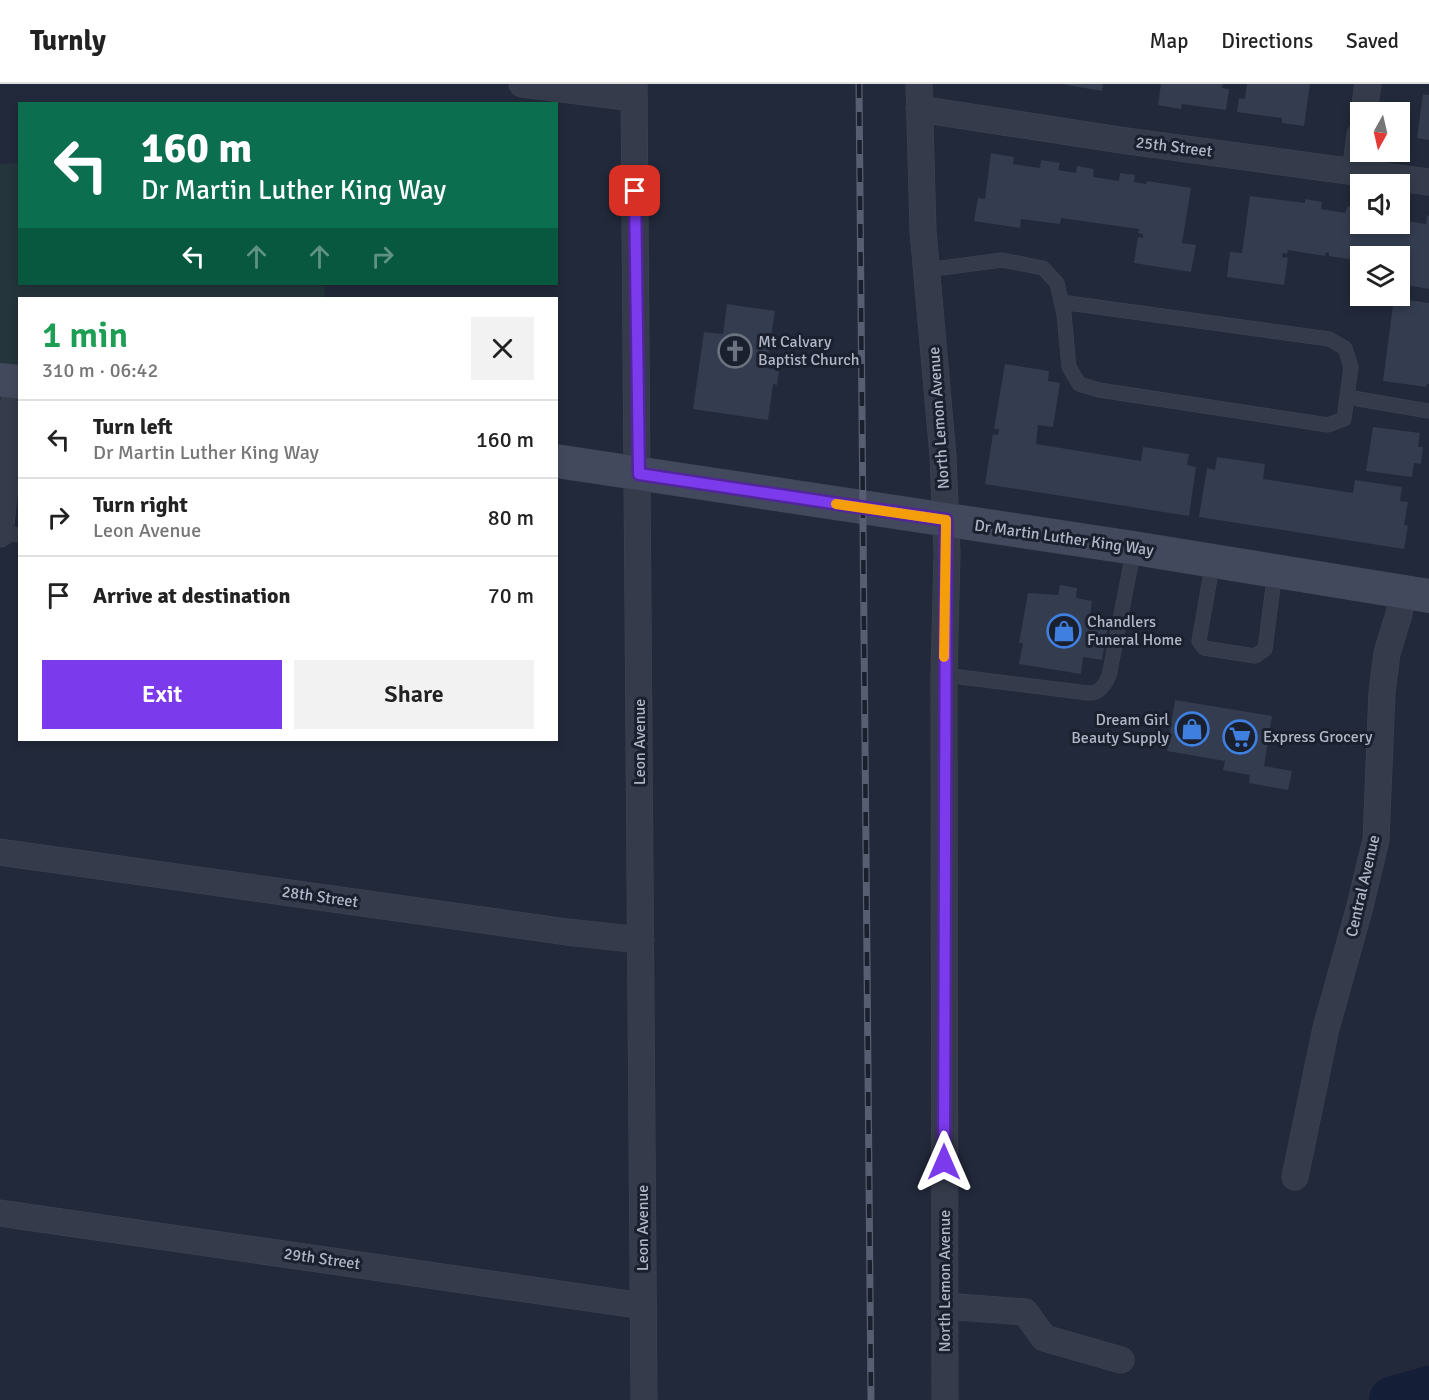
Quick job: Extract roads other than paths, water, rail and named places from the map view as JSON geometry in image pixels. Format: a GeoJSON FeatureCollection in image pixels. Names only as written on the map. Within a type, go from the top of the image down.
{"type":"FeatureCollection","features":[{"type":"Feature","properties":{"kind":"street"},"geometry":{"type":"LineString","coordinates":[[522,84],[634,91]]}},
{"type":"Feature","properties":{"kind":"street"},"geometry":{"type":"LineString","coordinates":[[1365,102],[1368,84]]}},
{"type":"Feature","properties":{"kind":"street","name":"Leon Avenue"},"geometry":{"type":"LineString","coordinates":[[634,91],[639,474],[644,1400]]}},
{"type":"Feature","properties":{"kind":"street","name":"25th Street"},"geometry":{"type":"LineString","coordinates":[[919,97],[1120,140],[1429,182]]}},
{"type":"Feature","properties":{"kind":"street","name":"North Lemon Avenue"},"geometry":{"type":"LineString","coordinates":[[919,97],[922,211],[943,456],[946,520],[944,675],[945,1400]]}},
{"type":"Feature","properties":{"kind":"street"},"geometry":{"type":"LineString","coordinates":[[1355,172],[1356,162]]}},
{"type":"Feature","properties":{"kind":"street"},"geometry":{"type":"LineString","coordinates":[[0,533],[12,381]]}},
{"type":"Feature","properties":{"kind":"street","name":"Dr Martin Luther King Way"},"geometry":{"type":"LineString","coordinates":[[558,461],[1416,593]]}},
{"type":"Feature","properties":{"kind":"street","name":"Central Avenue"},"geometry":{"type":"LineString","coordinates":[[1295,1177],[1326,1028],[1376,840],[1382,692],[1387,653],[1399,614],[1416,593]]}},
{"type":"Feature","properties":{"kind":"street","name":"28th Street"},"geometry":{"type":"LineString","coordinates":[[0,852],[567,932],[640,940]]}},
{"type":"Feature","properties":{"kind":"street","name":"29th Street"},"geometry":{"type":"LineString","coordinates":[[0,1213],[643,1306]]}},
{"type":"Feature","properties":{"kind":"street"},"geometry":{"type":"LineString","coordinates":[[945,1306],[1025,1312],[1044,1338],[1121,1360]]}},
{"type":"Feature","properties":{"kind":"lane"},"geometry":{"type":"LineString","coordinates":[[926,270],[1002,260],[1043,268],[1057,283],[1061,302],[1064,314],[1069,368],[1079,384],[1099,390],[1328,425],[1344,419],[1351,367],[1345,348],[1329,339],[1061,302]]}},
{"type":"Feature","properties":{"kind":"lane"},"geometry":{"type":"LineString","coordinates":[[1347,397],[1429,411]]}},
{"type":"Feature","properties":{"kind":"lane"},"geometry":{"type":"LineString","coordinates":[[0,533],[18,535]]}},
{"type":"Feature","properties":{"kind":"lane"},"geometry":{"type":"LineString","coordinates":[[944,675],[1088,693],[1101,689],[1109,676],[1134,548]]}},
{"type":"Feature","properties":{"kind":"lane"},"geometry":{"type":"LineString","coordinates":[[1213,561],[1199,641],[1204,648],[1256,656],[1265,649],[1275,571]]}},
{"type":"Feature","properties":{"kind":"waterway"},"geometry":{"type":"LineString","coordinates":[[1393,1400],[1429,1390]]}},
{"type":"Feature","properties":{"kind":"railway"},"geometry":{"type":"LineString","coordinates":[[859,84],[871,1400]]}},
{"type":"Feature","properties":{"kind":"place","name":"Mt Calvary Baptist Church"},"geometry":{"type":"Point","coordinates":[735,351]}},
{"type":"Feature","properties":{"kind":"place","name":"Chandlers Funeral Home"},"geometry":{"type":"Point","coordinates":[1064,631]}},
{"type":"Feature","properties":{"kind":"place","name":"Dream Girl Beauty Supply"},"geometry":{"type":"Point","coordinates":[1192,729]}},
{"type":"Feature","properties":{"kind":"place","name":"Express Grocery"},"geometry":{"type":"Point","coordinates":[1240,737]}}]}
